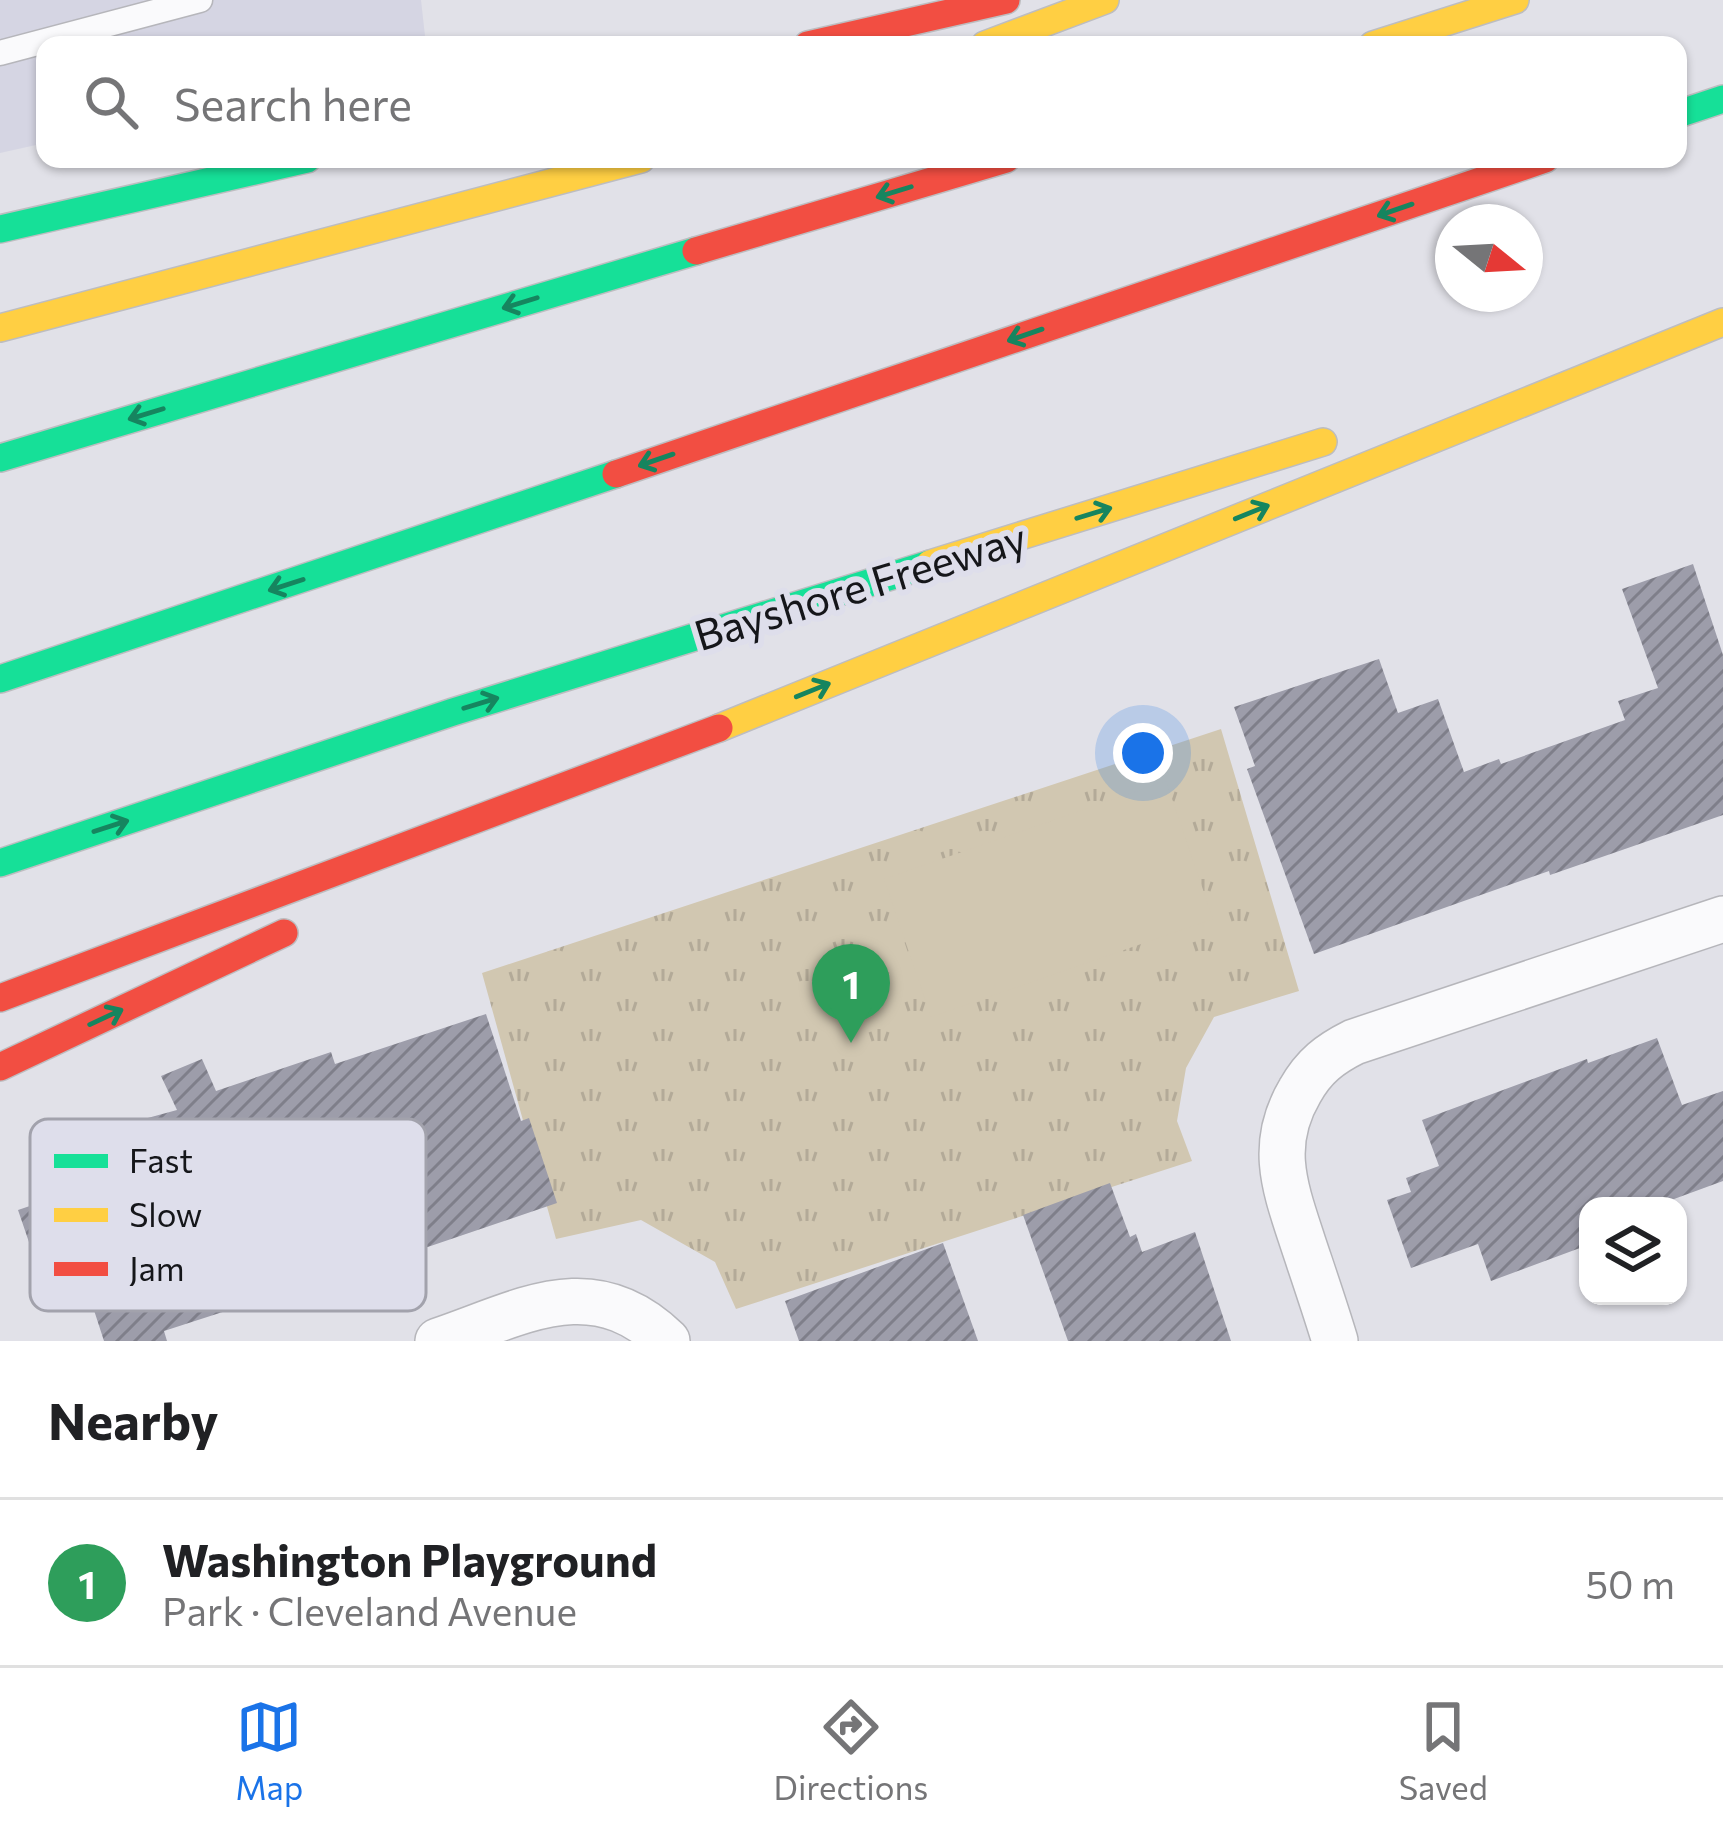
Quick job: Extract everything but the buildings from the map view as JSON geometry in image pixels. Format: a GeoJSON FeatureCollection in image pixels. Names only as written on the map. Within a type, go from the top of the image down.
{"type":"FeatureCollection","features":[{"type":"Feature","properties":{"kind":"highway"},"geometry":{"type":"LineString","coordinates":[[848,36],[1006,0]]}},
{"type":"Feature","properties":{"kind":"highway"},"geometry":{"type":"LineString","coordinates":[[1009,36],[1106,0]]}},
{"type":"Feature","properties":{"kind":"highway"},"geometry":{"type":"LineString","coordinates":[[1401,36],[1515,0]]}},
{"type":"Feature","properties":{"kind":"highway"},"geometry":{"type":"LineString","coordinates":[[1687,111],[1723,99]]}},
{"type":"Feature","properties":{"kind":"highway"},"geometry":{"type":"LineString","coordinates":[[0,229],[268,168]]}},
{"type":"Feature","properties":{"kind":"highway"},"geometry":{"type":"LineString","coordinates":[[0,328],[607,168]]}},
{"type":"Feature","properties":{"kind":"highway"},"geometry":{"type":"LineString","coordinates":[[0,458],[976,168]]}},
{"type":"Feature","properties":{"kind":"highway"},"geometry":{"type":"LineString","coordinates":[[0,679],[1518,168]]}},
{"type":"Feature","properties":{"kind":"highway"},"geometry":{"type":"LineString","coordinates":[[1474,395],[1723,320]]}},
{"type":"Feature","properties":{"kind":"highway"},"geometry":{"type":"LineString","coordinates":[[0,998],[704,734],[1723,320]]}},
{"type":"Feature","properties":{"kind":"highway","name":"Bayshore Freeway"},"geometry":{"type":"LineString","coordinates":[[0,863],[476,705],[1337,437]]}},
{"type":"Feature","properties":{"kind":"highway"},"geometry":{"type":"LineString","coordinates":[[407,874],[704,734]]}},
{"type":"Feature","properties":{"kind":"highway"},"geometry":{"type":"LineString","coordinates":[[0,1067],[302,925]]}},
{"type":"Feature","properties":{"kind":"street"},"geometry":{"type":"LineString","coordinates":[[1336,1341],[1289,1198],[1281,1136],[1290,1106],[1327,1055],[1723,919]]}},
{"type":"Feature","properties":{"kind":"street"},"geometry":{"type":"LineString","coordinates":[[438,1341],[554,1302],[593,1300],[650,1327]]}},
{"type":"Feature","properties":{"kind":"lane"},"geometry":{"type":"LineString","coordinates":[[64,36],[200,0]]}},
{"type":"Feature","properties":{"kind":"lane"},"geometry":{"type":"LineString","coordinates":[[0,53],[36,43]]}},
{"type":"Feature","properties":{"kind":"shaded area"},"geometry":{"type":"Polygon","coordinates":[[[0,0],[421,0],[425,36],[36,36],[36,145],[0,153],[0,0]]]}},
{"type":"Feature","properties":{"kind":"green space"},"geometry":{"type":"Polygon","coordinates":[[[1221,729],[1299,991],[1214,1017],[1186,1068],[1177,1121],[1192,1161],[736,1309],[715,1262],[641,1220],[556,1239],[482,973],[1221,729]]]}},
{"type":"Feature","properties":{"kind":"green space"},"geometry":{"type":"Polygon","coordinates":[[[1166,781],[1213,919],[931,1017],[884,879],[1166,781]]]}},
{"type":"Feature","properties":{"kind":"traffic: fast"},"geometry":{"type":"LineString","coordinates":[[1687,111],[1723,99]]}},
{"type":"Feature","properties":{"kind":"traffic: fast"},"geometry":{"type":"LineString","coordinates":[[0,229],[268,168]]}},
{"type":"Feature","properties":{"kind":"traffic: fast"},"geometry":{"type":"LineString","coordinates":[[0,458],[696,251]]}},
{"type":"Feature","properties":{"kind":"traffic: fast"},"geometry":{"type":"LineString","coordinates":[[0,679],[616,474]]}},
{"type":"Feature","properties":{"kind":"traffic: fast"},"geometry":{"type":"LineString","coordinates":[[0,863],[453,712],[930,564]]}},
{"type":"Feature","properties":{"kind":"traffic: slow"},"geometry":{"type":"LineString","coordinates":[[1009,36],[1105,0]]}},
{"type":"Feature","properties":{"kind":"traffic: slow"},"geometry":{"type":"LineString","coordinates":[[1401,36],[1515,0]]}},
{"type":"Feature","properties":{"kind":"traffic: slow"},"geometry":{"type":"LineString","coordinates":[[0,328],[607,168]]}},
{"type":"Feature","properties":{"kind":"traffic: slow"},"geometry":{"type":"LineString","coordinates":[[719,728],[1723,322]]}},
{"type":"Feature","properties":{"kind":"traffic: slow"},"geometry":{"type":"LineString","coordinates":[[930,564],[1323,442]]}},
{"type":"Feature","properties":{"kind":"traffic: jam"},"geometry":{"type":"LineString","coordinates":[[848,36],[1006,0]]}},
{"type":"Feature","properties":{"kind":"traffic: jam"},"geometry":{"type":"LineString","coordinates":[[696,251],[976,168]]}},
{"type":"Feature","properties":{"kind":"traffic: jam"},"geometry":{"type":"LineString","coordinates":[[616,474],[1518,168]]}},
{"type":"Feature","properties":{"kind":"traffic: jam"},"geometry":{"type":"LineString","coordinates":[[0,998],[719,728]]}},
{"type":"Feature","properties":{"kind":"traffic: jam"},"geometry":{"type":"LineString","coordinates":[[0,1067],[284,933]]}},
{"type":"Feature","properties":{"kind":"place","name":"Washington Playground"},"geometry":{"type":"Point","coordinates":[851,1043]}}]}
